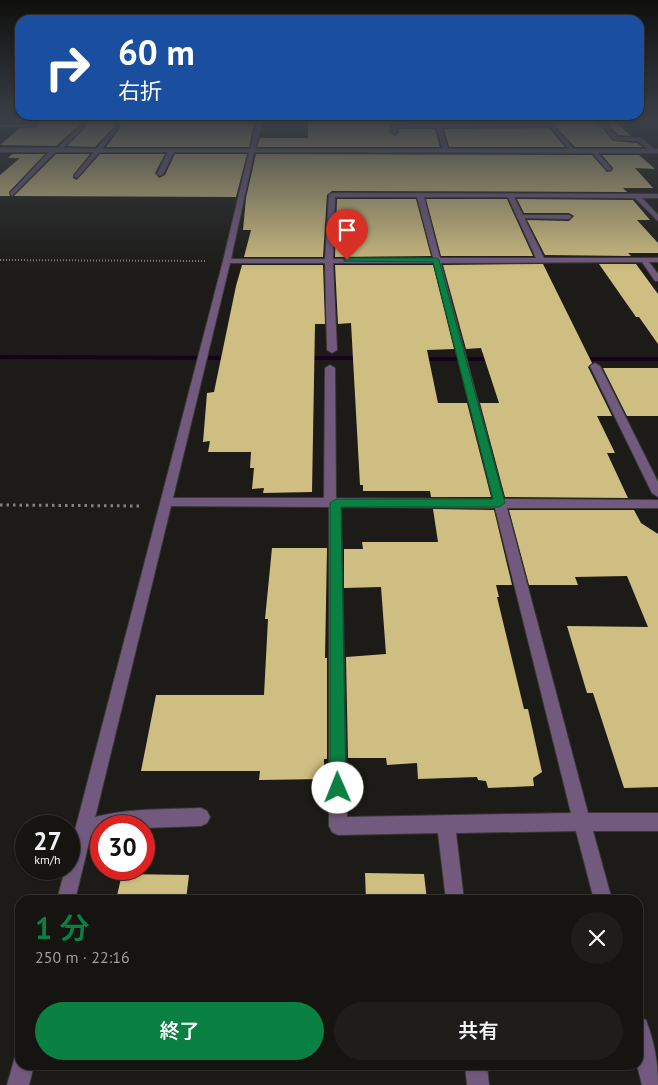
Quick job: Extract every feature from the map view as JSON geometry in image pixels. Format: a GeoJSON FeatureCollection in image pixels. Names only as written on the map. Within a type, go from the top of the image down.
{"type":"FeatureCollection","features":[{"type":"Feature","properties":{"kind":"street"},"geometry":{"type":"LineString","coordinates":[[12,194],[35,171]]}},
{"type":"Feature","properties":{"kind":"street"},"geometry":{"type":"LineString","coordinates":[[77,176],[81,171]]}},
{"type":"Feature","properties":{"kind":"street"},"geometry":{"type":"LineString","coordinates":[[67,895],[227,261],[247,171]]}},
{"type":"Feature","properties":{"kind":"street"},"geometry":{"type":"LineString","coordinates":[[332,350],[329,260],[332,195],[658,196]]}},
{"type":"Feature","properties":{"kind":"street"},"geometry":{"type":"LineString","coordinates":[[420,195],[602,895]]}},
{"type":"Feature","properties":{"kind":"street"},"geometry":{"type":"LineString","coordinates":[[510,195],[541,260]]}},
{"type":"Feature","properties":{"kind":"street"},"geometry":{"type":"LineString","coordinates":[[637,196],[658,219]]}},
{"type":"Feature","properties":{"kind":"street"},"geometry":{"type":"LineString","coordinates":[[520,217],[568,217]]}},
{"type":"Feature","properties":{"kind":"street"},"geometry":{"type":"LineString","coordinates":[[644,260],[658,279]]}},
{"type":"Feature","properties":{"kind":"street"},"geometry":{"type":"LineString","coordinates":[[227,261],[658,260]]}},
{"type":"Feature","properties":{"kind":"street"},"geometry":{"type":"LineString","coordinates":[[595,366],[658,493]]}},
{"type":"Feature","properties":{"kind":"street"},"geometry":{"type":"LineString","coordinates":[[330,368],[338,826],[658,822]]}},
{"type":"Feature","properties":{"kind":"street"},"geometry":{"type":"LineString","coordinates":[[166,504],[658,504]]}},
{"type":"Feature","properties":{"kind":"street"},"geometry":{"type":"LineString","coordinates":[[84,829],[119,820],[201,817]]}},
{"type":"Feature","properties":{"kind":"street"},"geometry":{"type":"LineString","coordinates":[[446,824],[454,895]]}},
{"type":"Feature","properties":{"kind":"street"},"geometry":{"type":"LineString","coordinates":[[643,1047],[653,1085]]}},
{"type":"Feature","properties":{"kind":"street"},"geometry":{"type":"LineString","coordinates":[[18,1085],[22,1070]]}},
{"type":"Feature","properties":{"kind":"street"},"geometry":{"type":"LineString","coordinates":[[476,1070],[478,1085]]}},
{"type":"Feature","properties":{"kind":"path"},"geometry":{"type":"LineString","coordinates":[[0,260],[227,261]]}},
{"type":"Feature","properties":{"kind":"path"},"geometry":{"type":"LineString","coordinates":[[0,505],[166,504]]}},
{"type":"Feature","properties":{"kind":"building"},"geometry":{"type":"Polygon","coordinates":[[[5,171],[29,171],[9,192],[10,196],[0,196],[0,175],[5,171]]]}},
{"type":"Feature","properties":{"kind":"building"},"geometry":{"type":"Polygon","coordinates":[[[39,171],[77,171],[73,178],[77,180],[85,171],[156,171],[155,173],[159,178],[165,175],[167,171],[243,171],[236,197],[14,196],[39,171]]]}},
{"type":"Feature","properties":{"kind":"building"},"geometry":{"type":"Polygon","coordinates":[[[252,171],[637,171],[653,188],[623,188],[627,192],[332,191],[327,195],[323,257],[244,257],[251,230],[243,230],[246,198],[252,171]]]}},
{"type":"Feature","properties":{"kind":"building"},"geometry":{"type":"Polygon","coordinates":[[[337,199],[416,199],[431,256],[335,257],[337,199]]]}},
{"type":"Feature","properties":{"kind":"building"},"geometry":{"type":"Polygon","coordinates":[[[426,199],[507,199],[533,256],[441,256],[426,199]]]}},
{"type":"Feature","properties":{"kind":"building"},"geometry":{"type":"Polygon","coordinates":[[[517,199],[633,200],[650,220],[637,220],[658,243],[658,253],[628,253],[631,256],[545,255],[527,220],[569,221],[574,216],[569,213],[524,213],[517,199]]]}},
{"type":"Feature","properties":{"kind":"building"},"geometry":{"type":"Polygon","coordinates":[[[543,264],[592,363],[588,367],[612,416],[597,416],[615,453],[607,453],[628,498],[505,497],[480,403],[499,403],[481,348],[466,349],[443,265],[543,264]]]}},
{"type":"Feature","properties":{"kind":"building"},"geometry":{"type":"Polygon","coordinates":[[[599,264],[636,264],[658,294],[658,344],[639,317],[636,317],[599,264]]]}},
{"type":"Feature","properties":{"kind":"building"},"geometry":{"type":"Polygon","coordinates":[[[242,265],[323,265],[325,324],[315,324],[312,492],[263,493],[264,488],[252,489],[254,468],[250,468],[251,452],[208,452],[210,441],[203,442],[207,393],[214,392],[242,265]]]}},
{"type":"Feature","properties":{"kind":"building"},"geometry":{"type":"Polygon","coordinates":[[[335,265],[433,265],[454,349],[427,350],[438,403],[467,403],[491,497],[431,497],[430,491],[363,491],[363,485],[360,485],[351,323],[338,324],[335,265]]]}},
{"type":"Feature","properties":{"kind":"building"},"geometry":{"type":"Polygon","coordinates":[[[603,368],[658,368],[658,416],[627,416],[603,368]]]}},
{"type":"Feature","properties":{"kind":"building"},"geometry":{"type":"Polygon","coordinates":[[[433,509],[494,510],[512,585],[496,585],[499,597],[497,597],[524,709],[528,709],[542,772],[533,778],[534,786],[488,788],[486,781],[478,780],[477,777],[418,779],[417,763],[387,765],[386,758],[348,758],[346,657],[386,654],[381,587],[344,588],[344,549],[363,549],[362,542],[438,542],[433,509]]]}},
{"type":"Feature","properties":{"kind":"building"},"geometry":{"type":"Polygon","coordinates":[[[509,510],[634,510],[641,523],[658,534],[658,787],[624,788],[593,693],[587,693],[567,626],[648,627],[627,576],[575,577],[578,585],[529,585],[509,510]]]}},
{"type":"Feature","properties":{"kind":"building"},"geometry":{"type":"Polygon","coordinates":[[[272,548],[327,548],[325,658],[327,658],[327,759],[324,759],[324,779],[259,780],[260,771],[141,771],[156,695],[264,695],[268,619],[265,619],[272,548]]]}},
{"type":"Feature","properties":{"kind":"building"},"geometry":{"type":"Polygon","coordinates":[[[365,873],[424,874],[426,895],[366,895],[365,873]]]}},
{"type":"Feature","properties":{"kind":"building"},"geometry":{"type":"Polygon","coordinates":[[[155,874],[189,875],[187,895],[117,895],[121,880],[155,880],[155,874]]]}},
{"type":"Feature","properties":{"kind":"waterway"},"geometry":{"type":"LineString","coordinates":[[0,357],[234,358]]}},
{"type":"Feature","properties":{"kind":"waterway"},"geometry":{"type":"LineString","coordinates":[[301,358],[366,358]]}},
{"type":"Feature","properties":{"kind":"waterway"},"geometry":{"type":"LineString","coordinates":[[416,359],[496,359]]}},
{"type":"Feature","properties":{"kind":"waterway"},"geometry":{"type":"LineString","coordinates":[[576,359],[658,359]]}},
{"type":"Feature","properties":{"kind":"route"},"geometry":{"type":"LineString","coordinates":[[338,788],[336,503],[499,503],[436,260],[347,260]]}}]}
